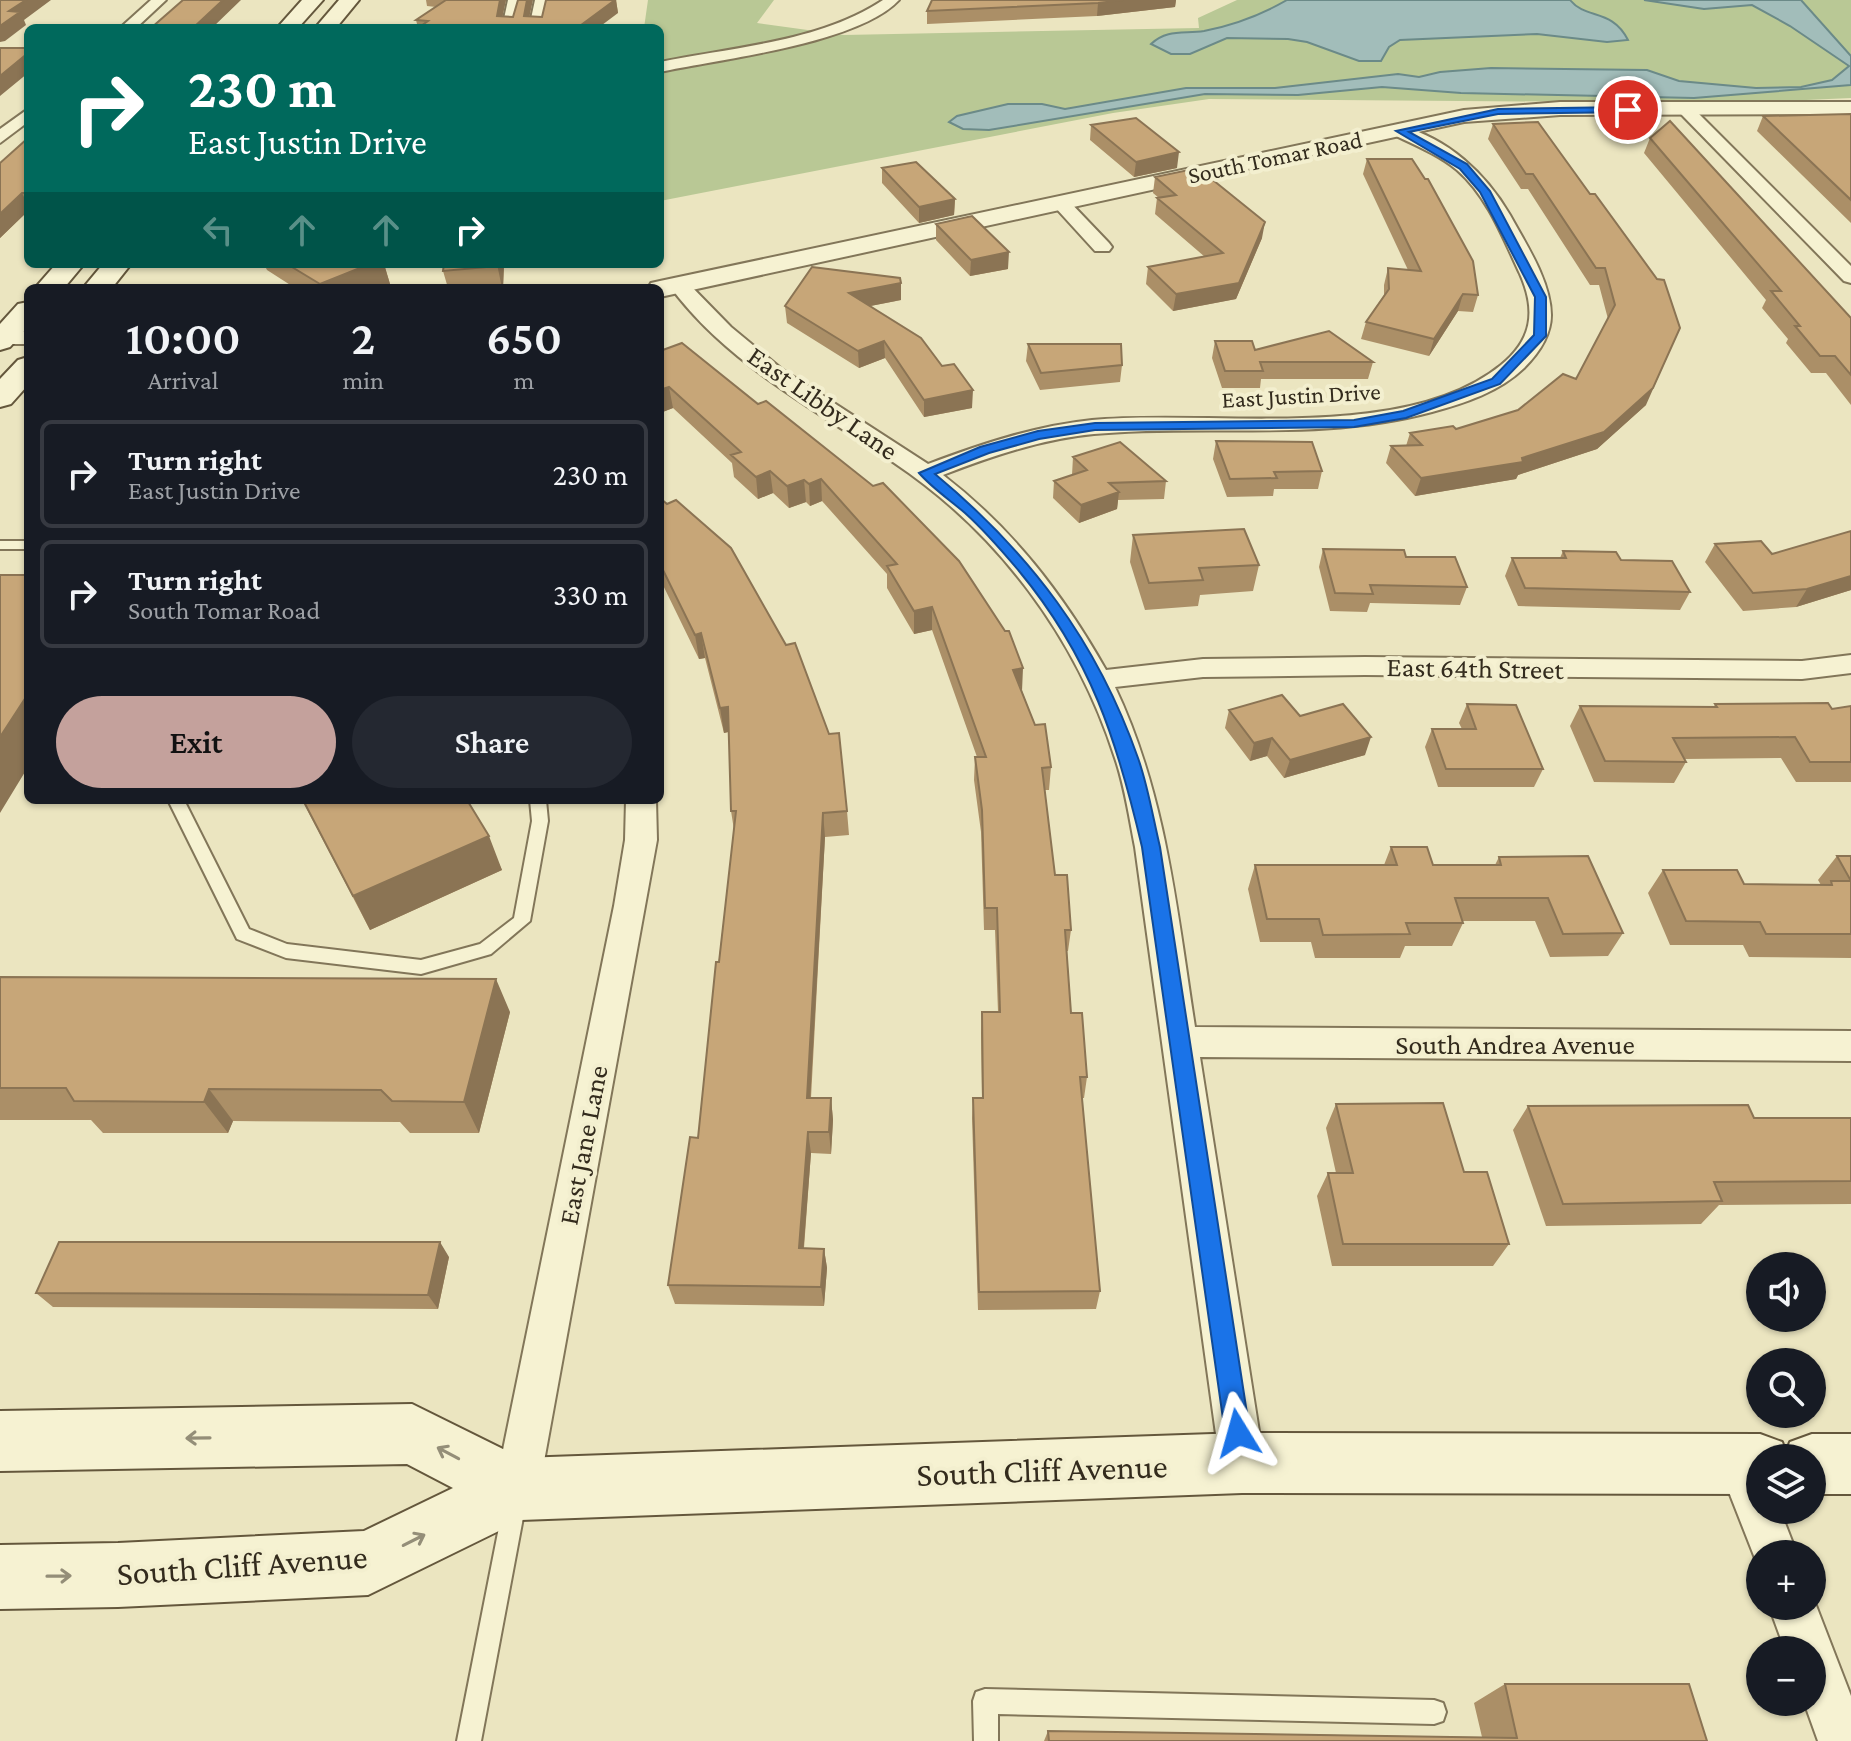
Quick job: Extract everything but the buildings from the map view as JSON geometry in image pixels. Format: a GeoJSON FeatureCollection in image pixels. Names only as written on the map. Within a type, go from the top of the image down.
{"type":"FeatureCollection","features":[{"type":"Feature","properties":{"kind":"main road"},"geometry":{"type":"LineString","coordinates":[[291,24],[313,0]]}},
{"type":"Feature","properties":{"kind":"main road"},"geometry":{"type":"LineString","coordinates":[[328,24],[349,0]]}},
{"type":"Feature","properties":{"kind":"main road"},"geometry":{"type":"LineString","coordinates":[[53,284],[67,268]]}},
{"type":"Feature","properties":{"kind":"main road"},"geometry":{"type":"LineString","coordinates":[[100,284],[114,268]]}},
{"type":"Feature","properties":{"kind":"main road"},"geometry":{"type":"LineString","coordinates":[[8,339],[24,316]]}},
{"type":"Feature","properties":{"kind":"main road"},"geometry":{"type":"LineString","coordinates":[[0,398],[24,371]]}},
{"type":"Feature","properties":{"kind":"main road","name":"South Cliff Avenue"},"geometry":{"type":"LineString","coordinates":[[0,1441],[412,1434],[517,1489]]}},
{"type":"Feature","properties":{"kind":"main road","name":"South Cliff Avenue"},"geometry":{"type":"LineString","coordinates":[[0,1577],[118,1575],[368,1563],[517,1489],[1242,1463],[1746,1464]]}},
{"type":"Feature","properties":{"kind":"main road"},"geometry":{"type":"LineString","coordinates":[[1826,1464],[1851,1464]]}},
{"type":"Feature","properties":{"kind":"street"},"geometry":{"type":"LineString","coordinates":[[132,24],[159,0]]}},
{"type":"Feature","properties":{"kind":"street"},"geometry":{"type":"LineString","coordinates":[[510,24],[515,0]]}},
{"type":"Feature","properties":{"kind":"street"},"geometry":{"type":"LineString","coordinates":[[537,24],[542,0]]}},
{"type":"Feature","properties":{"kind":"street"},"geometry":{"type":"LineString","coordinates":[[664,66],[829,31],[862,20],[892,0]]}},
{"type":"Feature","properties":{"kind":"street","name":"South Tomar Road"},"geometry":{"type":"LineString","coordinates":[[670,287],[1498,111],[1798,112],[1851,108]]}},
{"type":"Feature","properties":{"kind":"street"},"geometry":{"type":"LineString","coordinates":[[1687,111],[1851,277]]}},
{"type":"Feature","properties":{"kind":"street"},"geometry":{"type":"LineString","coordinates":[[0,138],[24,117]]}},
{"type":"Feature","properties":{"kind":"street","name":"East Justin Drive"},"geometry":{"type":"LineString","coordinates":[[926,473],[985,450],[1038,435],[1095,427],[1354,424],[1406,415],[1496,382],[1540,336],[1540,297],[1485,191],[1463,167],[1400,131]]}},
{"type":"Feature","properties":{"kind":"street"},"geometry":{"type":"LineString","coordinates":[[1060,202],[1102,247]]}},
{"type":"Feature","properties":{"kind":"street","name":"East Libby Lane"},"geometry":{"type":"LineString","coordinates":[[670,287],[730,338],[926,473],[973,512],[1024,568],[1065,620],[1098,680],[1130,760],[1151,847],[1242,1463]]}},
{"type":"Feature","properties":{"kind":"street","name":"East 64th Street"},"geometry":{"type":"LineString","coordinates":[[1098,680],[1203,668],[1365,666],[1802,670],[1851,664]]}},
{"type":"Feature","properties":{"kind":"street","name":"East Jane Lane"},"geometry":{"type":"LineString","coordinates":[[517,1489],[630,906],[641,840],[641,804]]}},
{"type":"Feature","properties":{"kind":"street","name":"South Andrea Avenue"},"geometry":{"type":"LineString","coordinates":[[1179,1042],[1851,1046]]}},
{"type":"Feature","properties":{"kind":"street"},"geometry":{"type":"LineString","coordinates":[[1826,1695],[1843,1741]]}},
{"type":"Feature","properties":{"kind":"lane"},"geometry":{"type":"LineString","coordinates":[[0,545],[24,545]]}},
{"type":"Feature","properties":{"kind":"lane"},"geometry":{"type":"LineString","coordinates":[[178,804],[243,934],[286,951],[421,967],[485,949],[522,921],[540,821],[538,804]]}},
{"type":"Feature","properties":{"kind":"lane"},"geometry":{"type":"LineString","coordinates":[[469,1741],[517,1489]]}},
{"type":"Feature","properties":{"kind":"lane"},"geometry":{"type":"LineString","coordinates":[[986,1741],[985,1701],[1434,1712]]}},
{"type":"Feature","properties":{"kind":"green space"},"geometry":{"type":"Polygon","coordinates":[[[648,0],[774,0],[757,23],[844,35],[1199,28],[1198,18],[1237,0],[1851,0],[1851,98],[1740,103],[1209,99],[1113,113],[664,200],[664,24],[645,24],[648,0]]]}},
{"type":"Feature","properties":{"kind":"water"},"geometry":{"type":"Polygon","coordinates":[[[1287,0],[1570,0],[1576,6],[1614,23],[1628,40],[1607,42],[1537,34],[1400,40],[1389,47],[1381,61],[1359,61],[1307,42],[1288,39],[1227,38],[1190,54],[1171,54],[1151,44],[1169,34],[1204,31],[1237,23],[1287,0]]]}},
{"type":"Feature","properties":{"kind":"water"},"geometry":{"type":"Polygon","coordinates":[[[1644,0],[1801,0],[1851,56],[1851,85],[1694,98],[1461,93],[1382,87],[1298,95],[1205,94],[989,130],[963,129],[949,122],[957,116],[1008,104],[1042,104],[1065,109],[1186,88],[1275,88],[1398,74],[1419,77],[1491,68],[1647,70],[1679,81],[1756,88],[1801,87],[1832,80],[1849,66],[1790,26],[1752,5],[1704,9],[1644,0]]]}},
{"type":"Feature","properties":{"kind":"route"},"geometry":{"type":"LineString","coordinates":[[1238,1433],[1151,847],[1130,760],[1098,680],[1065,620],[1024,568],[973,512],[926,473],[985,450],[1038,435],[1095,427],[1354,424],[1406,415],[1496,382],[1540,336],[1540,297],[1485,191],[1463,167],[1400,131],[1498,111],[1628,110]]}}]}
